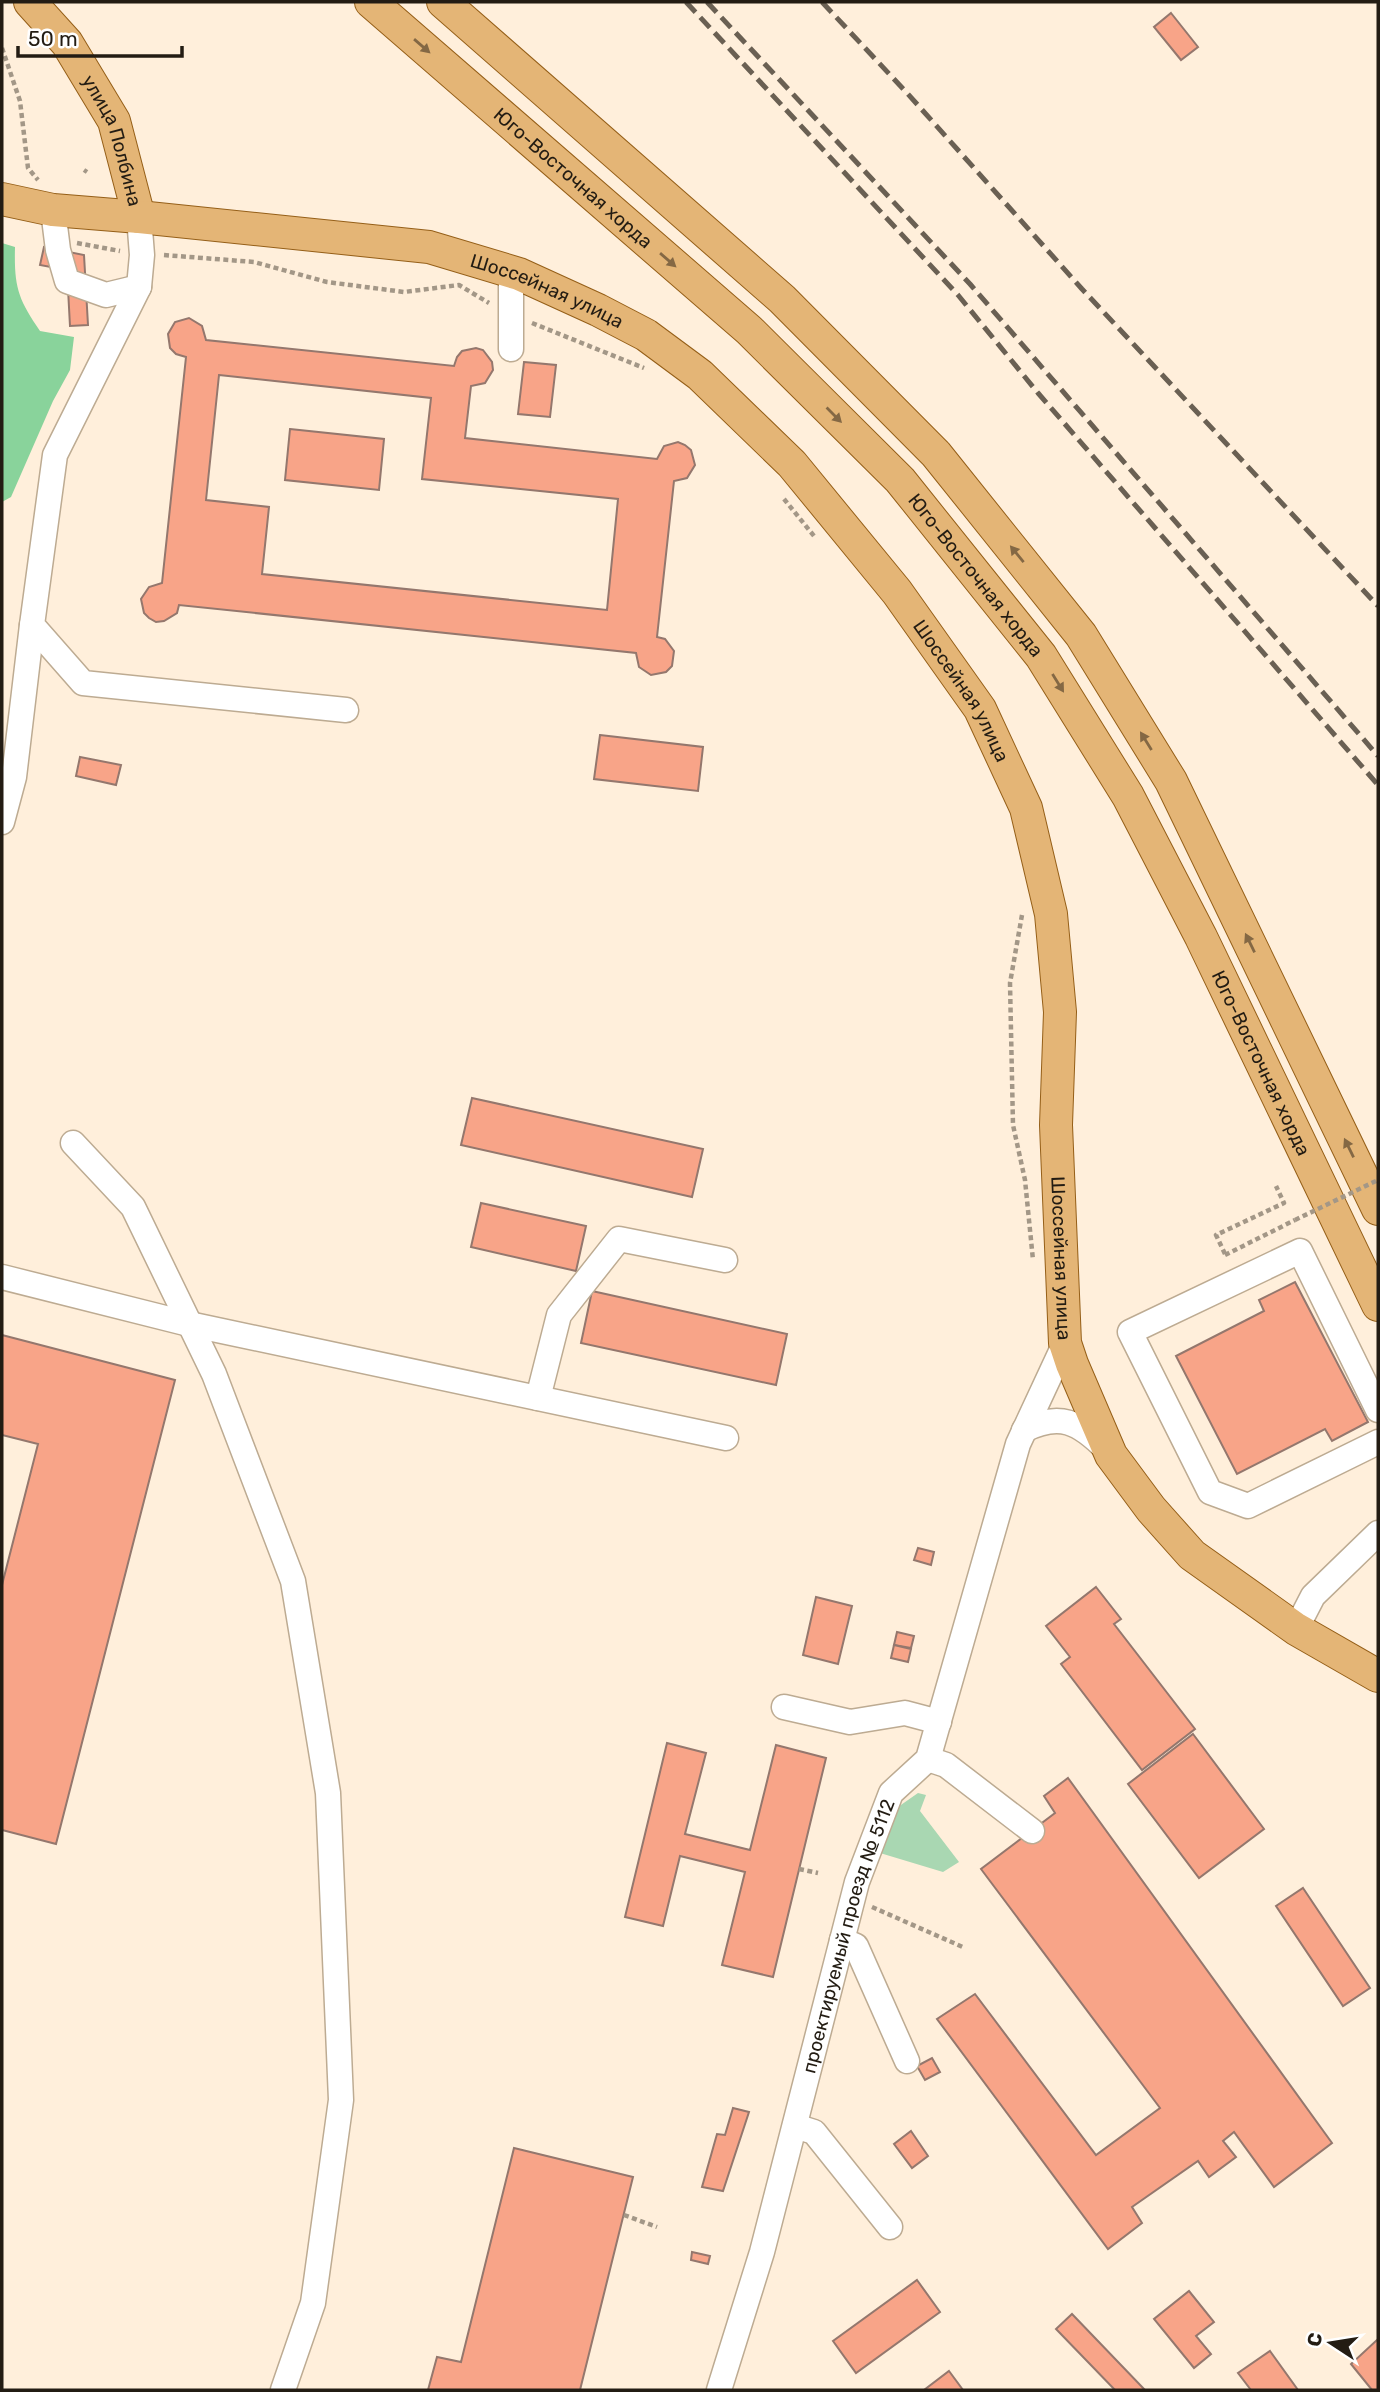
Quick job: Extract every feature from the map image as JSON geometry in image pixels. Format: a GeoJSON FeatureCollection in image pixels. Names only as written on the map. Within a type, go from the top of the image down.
{"type":"FeatureCollection","features":[{"type":"Feature","properties":{"kind":"main road","name":"улица Полбина"},"geometry":{"type":"LineString","coordinates":[[30,2],[67,43],[114,121],[139,217]]}},
{"type":"Feature","properties":{"kind":"main road","name":"Юго-Восточная хорда"},"geometry":{"type":"LineString","coordinates":[[370,2],[749,330],[900,480],[1041,656],[1128,796],[1201,937],[1378,1305]]}},
{"type":"Feature","properties":{"kind":"main road"},"geometry":{"type":"LineString","coordinates":[[443,2],[782,299],[936,454],[1081,635],[1171,781],[1378,1209]]}},
{"type":"Feature","properties":{"kind":"main road","name":"Шоссейная улица"},"geometry":{"type":"LineString","coordinates":[[2,199],[55,225],[139,217],[429,247],[511,272],[598,310],[646,335],[700,375],[792,464],[897,592],[980,709],[1026,808],[1051,914],[1060,1012],[1056,1125],[1065,1343],[1111,1455],[1151,1509],[1192,1555],[1296,1629],[1378,1676]]}},
{"type":"Feature","properties":{"kind":"street"},"geometry":{"type":"LineString","coordinates":[[2,822],[14,777],[55,455],[139,287],[142,255],[139,217]]}},
{"type":"Feature","properties":{"kind":"street"},"geometry":{"type":"LineString","coordinates":[[55,225],[68,281],[106,295],[139,287]]}},
{"type":"Feature","properties":{"kind":"street"},"geometry":{"type":"LineString","coordinates":[[511,272],[511,349]]}},
{"type":"Feature","properties":{"kind":"street"},"geometry":{"type":"LineString","coordinates":[[32,625],[83,683],[346,710]]}},
{"type":"Feature","properties":{"kind":"street"},"geometry":{"type":"LineString","coordinates":[[73,1143],[133,1208],[214,1374],[293,1581],[328,1793],[341,2100],[313,2303],[283,2390]]}},
{"type":"Feature","properties":{"kind":"street"},"geometry":{"type":"LineString","coordinates":[[538,1398],[559,1315],[619,1239],[725,1260]]}},
{"type":"Feature","properties":{"kind":"street"},"geometry":{"type":"LineString","coordinates":[[1378,1410],[1300,1251],[1130,1332],[1210,1492],[1248,1506],[1378,1442]]}},
{"type":"Feature","properties":{"kind":"street"},"geometry":{"type":"LineString","coordinates":[[2,1277],[189,1324],[726,1438]]}},
{"type":"Feature","properties":{"kind":"street"},"geometry":{"type":"LineString","coordinates":[[1032,1831],[946,1765],[928,1759],[1018,1444],[1065,1343]]}},
{"type":"Feature","properties":{"kind":"street"},"geometry":{"type":"LineString","coordinates":[[1024,1430],[1056,1419],[1068,1422],[1088,1432],[1111,1455]]}},
{"type":"Feature","properties":{"kind":"street"},"geometry":{"type":"LineString","coordinates":[[1296,1629],[1313,1596],[1378,1533]]}},
{"type":"Feature","properties":{"kind":"street"},"geometry":{"type":"LineString","coordinates":[[784,1707],[850,1721],[905,1713],[939,1722]]}},
{"type":"Feature","properties":{"kind":"street","name":"проектируемый проезд № 5112"},"geometry":{"type":"LineString","coordinates":[[719,2390],[762,2252],[857,1882],[891,1793],[928,1759]]}},
{"type":"Feature","properties":{"kind":"street"},"geometry":{"type":"LineString","coordinates":[[842,1940],[856,1946],[907,2061]]}},
{"type":"Feature","properties":{"kind":"street"},"geometry":{"type":"LineString","coordinates":[[795,2126],[814,2132],[890,2227]]}},
{"type":"Feature","properties":{"kind":"path"},"geometry":{"type":"LineString","coordinates":[[2,48],[20,101],[28,169],[40,181]]}},
{"type":"Feature","properties":{"kind":"path"},"geometry":{"type":"LineString","coordinates":[[55,225],[142,255],[254,261],[327,282],[404,292],[459,285],[510,314],[646,369]]}},
{"type":"Feature","properties":{"kind":"path"},"geometry":{"type":"LineString","coordinates":[[781,496],[814,537]]}},
{"type":"Feature","properties":{"kind":"path"},"geometry":{"type":"LineString","coordinates":[[1020,905],[1023,918],[1010,983],[1013,1125],[1025,1180],[1034,1271]]}},
{"type":"Feature","properties":{"kind":"path"},"geometry":{"type":"LineString","coordinates":[[1238,1247],[1378,1180]]}},
{"type":"Feature","properties":{"kind":"path"},"geometry":{"type":"LineString","coordinates":[[1225,1254],[1216,1236],[1284,1203],[1276,1186]]}},
{"type":"Feature","properties":{"kind":"path"},"geometry":{"type":"LineString","coordinates":[[799,1869],[818,1873]]}},
{"type":"Feature","properties":{"kind":"path"},"geometry":{"type":"LineString","coordinates":[[868,1905],[965,1948]]}},
{"type":"Feature","properties":{"kind":"path"},"geometry":{"type":"LineString","coordinates":[[624,2215],[657,2227]]}},
{"type":"Feature","properties":{"kind":"green space"},"geometry":{"type":"Polygon","coordinates":[[[2,243],[15,247],[15,272],[19,292],[40,331],[74,337],[70,370],[53,401],[11,497],[2,502],[2,243]]]}},
{"type":"Feature","properties":{"kind":"green space"},"geometry":{"type":"Polygon","coordinates":[[[918,1793],[926,1795],[920,1811],[959,1862],[943,1872],[880,1853],[898,1807],[918,1793]]]}},
{"type":"Feature","properties":{"kind":"building"},"geometry":{"type":"Polygon","coordinates":[[[1171,13],[1198,47],[1181,60],[1154,27],[1171,13]]]}},
{"type":"Feature","properties":{"kind":"building"},"geometry":{"type":"Polygon","coordinates":[[[44,247],[84,255],[88,325],[70,326],[67,270],[40,265],[44,247]]]}},
{"type":"Feature","properties":{"kind":"building"},"geometry":{"type":"Polygon","coordinates":[[[189,318],[202,326],[206,340],[454,366],[462,351],[476,348],[483,350],[492,362],[493,370],[485,383],[471,386],[465,438],[657,459],[664,446],[678,442],[685,445],[691,450],[695,465],[687,478],[674,481],[657,637],[665,639],[674,651],[672,666],[666,672],[651,675],[639,667],[636,653],[179,605],[177,613],[164,621],[156,622],[149,618],[144,613],[141,599],[149,587],[162,583],[186,357],[176,354],[170,348],[168,334],[175,322],[189,318]],[[219,375],[206,500],[269,507],[262,574],[607,610],[618,499],[422,479],[431,398],[219,375]]]}},
{"type":"Feature","properties":{"kind":"building"},"geometry":{"type":"Polygon","coordinates":[[[524,362],[556,365],[550,417],[518,414],[524,362]]]}},
{"type":"Feature","properties":{"kind":"building"},"geometry":{"type":"Polygon","coordinates":[[[290,429],[384,439],[379,490],[285,480],[290,429]]]}},
{"type":"Feature","properties":{"kind":"building"},"geometry":{"type":"Polygon","coordinates":[[[600,735],[703,747],[698,791],[594,779],[600,735]]]}},
{"type":"Feature","properties":{"kind":"building"},"geometry":{"type":"Polygon","coordinates":[[[80,757],[121,765],[116,785],[76,776],[80,757]]]}},
{"type":"Feature","properties":{"kind":"building"},"geometry":{"type":"Polygon","coordinates":[[[472,1098],[703,1149],[692,1197],[461,1145],[472,1098]]]}},
{"type":"Feature","properties":{"kind":"building"},"geometry":{"type":"Polygon","coordinates":[[[481,1203],[586,1226],[576,1271],[471,1247],[481,1203]]]}},
{"type":"Feature","properties":{"kind":"building"},"geometry":{"type":"Polygon","coordinates":[[[1295,1282],[1368,1422],[1332,1441],[1325,1429],[1237,1474],[1176,1356],[1264,1311],[1259,1300],[1295,1282]]]}},
{"type":"Feature","properties":{"kind":"building"},"geometry":{"type":"Polygon","coordinates":[[[592,1291],[787,1334],[776,1385],[581,1343],[592,1291]]]}},
{"type":"Feature","properties":{"kind":"building"},"geometry":{"type":"Polygon","coordinates":[[[2,1335],[175,1380],[56,1844],[2,1830],[2,1585],[38,1444],[2,1435],[2,1335]]]}},
{"type":"Feature","properties":{"kind":"building"},"geometry":{"type":"Polygon","coordinates":[[[918,1548],[934,1552],[931,1565],[914,1560],[918,1548]]]}},
{"type":"Feature","properties":{"kind":"building"},"geometry":{"type":"Polygon","coordinates":[[[1096,1587],[1121,1619],[1114,1624],[1195,1729],[1142,1770],[1061,1664],[1070,1657],[1046,1626],[1096,1587]]]}},
{"type":"Feature","properties":{"kind":"building"},"geometry":{"type":"Polygon","coordinates":[[[816,1597],[852,1606],[838,1664],[803,1655],[816,1597]]]}},
{"type":"Feature","properties":{"kind":"building"},"geometry":{"type":"Polygon","coordinates":[[[897,1632],[914,1636],[911,1648],[894,1645],[897,1632]]]}},
{"type":"Feature","properties":{"kind":"building"},"geometry":{"type":"Polygon","coordinates":[[[894,1645],[911,1649],[908,1662],[891,1658],[894,1645]]]}},
{"type":"Feature","properties":{"kind":"building"},"geometry":{"type":"Polygon","coordinates":[[[1193,1734],[1264,1829],[1199,1878],[1128,1784],[1193,1734]]]}},
{"type":"Feature","properties":{"kind":"building"},"geometry":{"type":"Polygon","coordinates":[[[667,1743],[706,1753],[685,1834],[750,1850],[776,1745],[826,1758],[773,1977],[722,1965],[745,1872],[680,1856],[663,1926],[625,1917],[667,1743]]]}},
{"type":"Feature","properties":{"kind":"building"},"geometry":{"type":"Polygon","coordinates":[[[1068,1778],[1332,2143],[1274,2187],[1234,2132],[1223,2141],[1236,2157],[1209,2177],[1198,2161],[1132,2207],[1142,2223],[1108,2249],[937,2019],[975,1994],[1096,2155],[1160,2108],[981,1869],[1055,1813],[1044,1796],[1068,1778]]]}},
{"type":"Feature","properties":{"kind":"building"},"geometry":{"type":"Polygon","coordinates":[[[1303,1888],[1370,1988],[1343,2006],[1276,1906],[1303,1888]]]}},
{"type":"Feature","properties":{"kind":"building"},"geometry":{"type":"Polygon","coordinates":[[[932,2058],[940,2072],[925,2080],[917,2066],[932,2058]]]}},
{"type":"Feature","properties":{"kind":"building"},"geometry":{"type":"Polygon","coordinates":[[[733,2108],[749,2112],[723,2191],[702,2187],[717,2134],[725,2135],[733,2108]]]}},
{"type":"Feature","properties":{"kind":"building"},"geometry":{"type":"Polygon","coordinates":[[[911,2131],[928,2156],[912,2168],[894,2144],[911,2131]]]}},
{"type":"Feature","properties":{"kind":"building"},"geometry":{"type":"Polygon","coordinates":[[[514,2148],[633,2177],[580,2390],[428,2390],[437,2357],[461,2362],[514,2148]]]}},
{"type":"Feature","properties":{"kind":"building"},"geometry":{"type":"Polygon","coordinates":[[[692,2252],[710,2256],[708,2264],[691,2260],[692,2252]]]}},
{"type":"Feature","properties":{"kind":"building"},"geometry":{"type":"Polygon","coordinates":[[[917,2280],[940,2312],[856,2373],[833,2341],[917,2280]]]}},
{"type":"Feature","properties":{"kind":"building"},"geometry":{"type":"Polygon","coordinates":[[[1189,2291],[1214,2322],[1196,2336],[1211,2354],[1194,2368],[1154,2319],[1189,2291]]]}},
{"type":"Feature","properties":{"kind":"building"},"geometry":{"type":"Polygon","coordinates":[[[1072,2314],[1145,2390],[1115,2390],[1056,2329],[1072,2314]]]}},
{"type":"Feature","properties":{"kind":"building"},"geometry":{"type":"Polygon","coordinates":[[[1378,2339],[1378,2390],[1372,2390],[1351,2364],[1378,2339]]]}},
{"type":"Feature","properties":{"kind":"building"},"geometry":{"type":"Polygon","coordinates":[[[1270,2351],[1298,2390],[1251,2390],[1238,2373],[1270,2351]]]}},
{"type":"Feature","properties":{"kind":"building"},"geometry":{"type":"Polygon","coordinates":[[[949,2371],[963,2390],[924,2390],[949,2371]]]}},
{"type":"Feature","properties":{"kind":"railway"},"geometry":{"type":"LineString","coordinates":[[686,2],[958,295],[1038,393],[1378,785]]}},
{"type":"Feature","properties":{"kind":"railway"},"geometry":{"type":"LineString","coordinates":[[707,2],[970,284],[1378,756]]}},
{"type":"Feature","properties":{"kind":"railway"},"geometry":{"type":"LineString","coordinates":[[822,2],[1082,289],[1378,606]]}}]}
